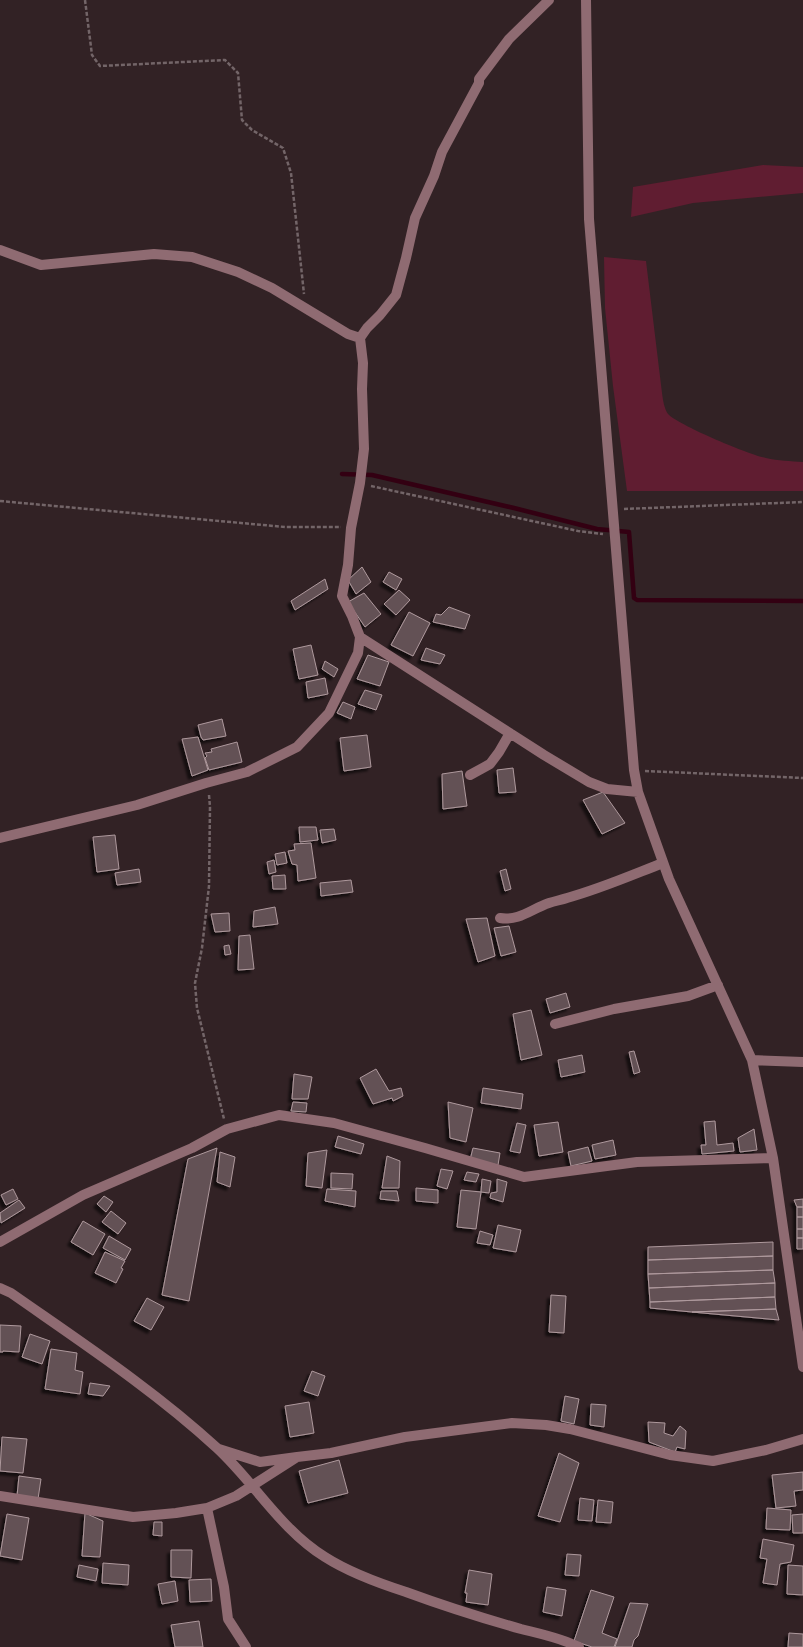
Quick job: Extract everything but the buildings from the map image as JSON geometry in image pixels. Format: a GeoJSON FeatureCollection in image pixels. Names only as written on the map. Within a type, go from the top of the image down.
{"type":"FeatureCollection","features":[{"type":"Feature","properties":{"kind":"street"},"geometry":{"type":"LineString","coordinates":[[0,838],[138,805],[206,783],[247,772],[297,747],[329,713],[358,653],[360,637],[342,596],[348,565],[351,528],[360,483],[364,448],[362,389],[363,364],[360,338],[396,295],[415,218],[434,176],[442,152],[479,83],[479,79],[508,39],[549,0]]}},
{"type":"Feature","properties":{"kind":"street"},"geometry":{"type":"LineString","coordinates":[[586,0],[589,218],[634,770],[638,792],[669,879],[752,1060],[773,1158],[803,1367]]}},
{"type":"Feature","properties":{"kind":"street"},"geometry":{"type":"LineString","coordinates":[[0,250],[41,265],[154,254],[192,258],[238,272],[272,288],[348,334],[360,338]]}},
{"type":"Feature","properties":{"kind":"street"},"geometry":{"type":"LineString","coordinates":[[360,637],[589,782],[607,789],[638,792]]}},
{"type":"Feature","properties":{"kind":"street"},"geometry":{"type":"LineString","coordinates":[[470,775],[490,764],[510,733]]}},
{"type":"Feature","properties":{"kind":"street"},"geometry":{"type":"LineString","coordinates":[[500,918],[510,919],[519,917],[550,902],[568,898],[663,863]]}},
{"type":"Feature","properties":{"kind":"street"},"geometry":{"type":"LineString","coordinates":[[555,1024],[614,1009],[688,996],[718,985]]}},
{"type":"Feature","properties":{"kind":"street"},"geometry":{"type":"LineString","coordinates":[[752,1060],[803,1062]]}},
{"type":"Feature","properties":{"kind":"street"},"geometry":{"type":"LineString","coordinates":[[0,1242],[83,1195],[192,1148],[227,1129],[279,1115],[334,1123],[524,1177],[637,1162],[773,1158]]}},
{"type":"Feature","properties":{"kind":"street"},"geometry":{"type":"LineString","coordinates":[[0,1288],[11,1293],[132,1379],[217,1448],[253,1486],[280,1518],[308,1545],[324,1557],[358,1576],[432,1602],[521,1629],[565,1640],[579,1647]]}},
{"type":"Feature","properties":{"kind":"street"},"geometry":{"type":"LineString","coordinates":[[217,1448],[260,1462],[331,1453],[405,1437],[512,1423],[546,1425],[570,1429],[670,1455],[713,1461],[766,1450],[803,1439]]}},
{"type":"Feature","properties":{"kind":"street"},"geometry":{"type":"LineString","coordinates":[[0,1496],[133,1517],[176,1513],[208,1508],[236,1496],[297,1457]]}},
{"type":"Feature","properties":{"kind":"street"},"geometry":{"type":"LineString","coordinates":[[208,1508],[224,1587],[228,1619],[246,1647]]}},
{"type":"Feature","properties":{"kind":"path"},"geometry":{"type":"LineString","coordinates":[[85,0],[92,55],[100,66],[225,60],[238,73],[242,120],[252,130],[282,148],[291,173],[306,308]]}},
{"type":"Feature","properties":{"kind":"path"},"geometry":{"type":"LineString","coordinates":[[360,483],[578,531],[614,533]]}},
{"type":"Feature","properties":{"kind":"path"},"geometry":{"type":"LineString","coordinates":[[0,501],[285,527],[351,528]]}},
{"type":"Feature","properties":{"kind":"path"},"geometry":{"type":"LineString","coordinates":[[612,510],[803,502]]}},
{"type":"Feature","properties":{"kind":"path"},"geometry":{"type":"LineString","coordinates":[[634,770],[803,778]]}},
{"type":"Feature","properties":{"kind":"path"},"geometry":{"type":"LineString","coordinates":[[206,783],[210,808],[209,886],[202,948],[195,983],[197,1008],[227,1129]]}},
{"type":"Feature","properties":{"kind":"shaded area"},"geometry":{"type":"Polygon","coordinates":[[[763,165],[803,167],[803,193],[693,203],[631,217],[633,187],[763,165]]]}},
{"type":"Feature","properties":{"kind":"shaded area"},"geometry":{"type":"Polygon","coordinates":[[[604,257],[646,261],[662,396],[668,414],[674,419],[699,432],[758,456],[771,459],[803,462],[803,491],[627,491],[613,386],[605,308],[604,257]]]}},
{"type":"Feature","properties":{"kind":"waterway"},"geometry":{"type":"LineString","coordinates":[[342,474],[372,475],[597,529],[629,532],[634,598],[637,600],[803,601]]}}]}
